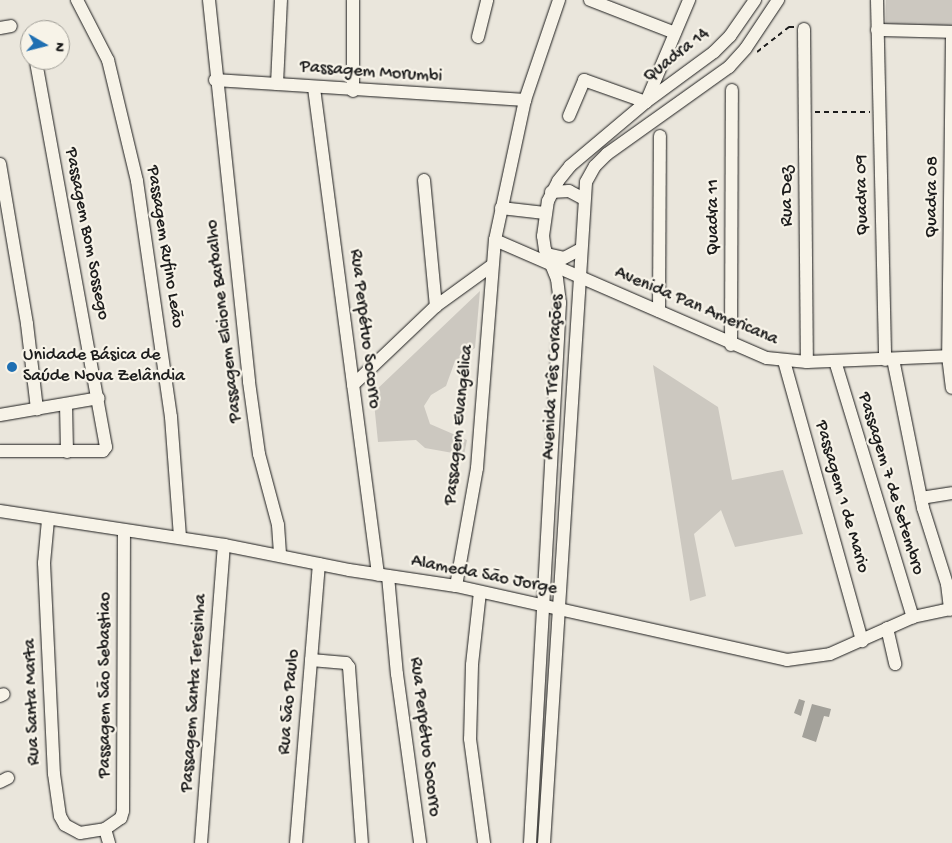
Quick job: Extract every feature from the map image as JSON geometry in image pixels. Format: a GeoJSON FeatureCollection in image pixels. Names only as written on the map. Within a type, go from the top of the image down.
{"type":"FeatureCollection","features":[{"type":"Feature","properties":{"kind":"street","name":"Passagem Rufino Leão"},"geometry":{"type":"LineString","coordinates":[[77,0],[108,60],[137,181],[171,417],[180,538]]}},
{"type":"Feature","properties":{"kind":"street","name":"Passagem Elcione Barbalho"},"geometry":{"type":"LineString","coordinates":[[209,0],[215,80],[249,382],[260,454],[278,525],[280,555]]}},
{"type":"Feature","properties":{"kind":"street"},"geometry":{"type":"LineString","coordinates":[[278,84],[281,0]]}},
{"type":"Feature","properties":{"kind":"street"},"geometry":{"type":"LineString","coordinates":[[353,0],[354,91]]}},
{"type":"Feature","properties":{"kind":"street"},"geometry":{"type":"LineString","coordinates":[[478,36],[487,0]]}},
{"type":"Feature","properties":{"kind":"street","name":"Passagem Evangélica"},"geometry":{"type":"LineString","coordinates":[[456,586],[476,468],[491,266],[495,240],[525,100],[559,0]]}},
{"type":"Feature","properties":{"kind":"street"},"geometry":{"type":"LineString","coordinates":[[646,102],[689,0]]}},
{"type":"Feature","properties":{"kind":"street","name":"Quadra 14"},"geometry":{"type":"LineString","coordinates":[[569,116],[584,80],[646,102],[714,52],[730,36],[755,0]]}},
{"type":"Feature","properties":{"kind":"street","name":"Avenida Três Corações"},"geometry":{"type":"LineString","coordinates":[[544,843],[579,250],[586,182],[595,166],[729,67],[746,48],[778,0]]}},
{"type":"Feature","properties":{"kind":"street","name":"Quadra 09"},"geometry":{"type":"LineString","coordinates":[[877,0],[879,112],[891,362],[921,498],[946,584],[951,610]]}},
{"type":"Feature","properties":{"kind":"street"},"geometry":{"type":"LineString","coordinates":[[598,2],[675,33]]}},
{"type":"Feature","properties":{"kind":"street","name":"Rua Dez"},"geometry":{"type":"LineString","coordinates":[[804,29],[807,362]]}},
{"type":"Feature","properties":{"kind":"street"},"geometry":{"type":"LineString","coordinates":[[877,30],[952,32]]}},
{"type":"Feature","properties":{"kind":"street","name":"Quadra 08"},"geometry":{"type":"LineString","coordinates":[[952,38],[950,360],[952,388]]}},
{"type":"Feature","properties":{"kind":"street","name":"Passagem Bom Sossego"},"geometry":{"type":"LineString","coordinates":[[38,70],[106,444],[103,451],[66,452]]}},
{"type":"Feature","properties":{"kind":"street","name":"Passagem Morumbi"},"geometry":{"type":"LineString","coordinates":[[215,80],[354,91],[525,100]]}},
{"type":"Feature","properties":{"kind":"street","name":"Rua Perpétuo Socorro"},"geometry":{"type":"LineString","coordinates":[[314,88],[353,385],[383,575],[420,843]]}},
{"type":"Feature","properties":{"kind":"street","name":"Quadra 11"},"geometry":{"type":"LineString","coordinates":[[731,345],[732,90]]}},
{"type":"Feature","properties":{"kind":"street","name":"Avenida Três Corações"},"geometry":{"type":"LineString","coordinates":[[530,843],[560,304],[552,267],[546,254],[545,213],[551,192],[570,166],[646,102]]}},
{"type":"Feature","properties":{"kind":"street"},"geometry":{"type":"LineString","coordinates":[[659,311],[660,136]]}},
{"type":"Feature","properties":{"kind":"street"},"geometry":{"type":"LineString","coordinates":[[0,167],[27,324],[37,410]]}},
{"type":"Feature","properties":{"kind":"street"},"geometry":{"type":"LineString","coordinates":[[424,180],[436,306]]}},
{"type":"Feature","properties":{"kind":"street"},"geometry":{"type":"LineString","coordinates":[[551,192],[569,191],[584,199]]}},
{"type":"Feature","properties":{"kind":"street"},"geometry":{"type":"LineString","coordinates":[[501,208],[545,213]]}},
{"type":"Feature","properties":{"kind":"street","name":"Avenida Pan Americana"},"geometry":{"type":"LineString","coordinates":[[495,240],[552,267],[659,311],[731,345],[784,361],[891,362],[950,360]]}},
{"type":"Feature","properties":{"kind":"street"},"geometry":{"type":"LineString","coordinates":[[546,254],[564,258],[579,250]]}},
{"type":"Feature","properties":{"kind":"street"},"geometry":{"type":"LineString","coordinates":[[353,385],[436,306],[491,266]]}},
{"type":"Feature","properties":{"kind":"street","name":"Passagem 1 de Mario"},"geometry":{"type":"LineString","coordinates":[[784,361],[862,641]]}},
{"type":"Feature","properties":{"kind":"street","name":"Passagem 7 de Setembro"},"geometry":{"type":"LineString","coordinates":[[835,361],[913,617]]}},
{"type":"Feature","properties":{"kind":"street"},"geometry":{"type":"LineString","coordinates":[[0,415],[99,398]]}},
{"type":"Feature","properties":{"kind":"street"},"geometry":{"type":"LineString","coordinates":[[0,451],[66,452],[66,404]]}},
{"type":"Feature","properties":{"kind":"street"},"geometry":{"type":"LineString","coordinates":[[921,498],[952,493]]}},
{"type":"Feature","properties":{"kind":"street","name":"Alameda São Jorge"},"geometry":{"type":"LineString","coordinates":[[0,512],[124,532],[224,545],[319,564],[456,586],[776,659],[802,660],[830,654],[913,617],[951,610]]}},
{"type":"Feature","properties":{"kind":"street","name":"Rua Santa Marta"},"geometry":{"type":"LineString","coordinates":[[48,520],[44,563],[54,774],[60,816],[74,832],[105,830]]}},
{"type":"Feature","properties":{"kind":"street","name":"Passagem São Sebastiao"},"geometry":{"type":"LineString","coordinates":[[105,830],[121,818],[123,811],[124,532]]}},
{"type":"Feature","properties":{"kind":"street","name":"Passagem Santa Teresinha"},"geometry":{"type":"LineString","coordinates":[[201,843],[224,545]]}},
{"type":"Feature","properties":{"kind":"street","name":"Rua São Paulo"},"geometry":{"type":"LineString","coordinates":[[296,843],[319,564]]}},
{"type":"Feature","properties":{"kind":"street"},"geometry":{"type":"LineString","coordinates":[[480,592],[472,665],[470,739],[484,843]]}},
{"type":"Feature","properties":{"kind":"street"},"geometry":{"type":"LineString","coordinates":[[887,628],[894,664]]}},
{"type":"Feature","properties":{"kind":"street"},"geometry":{"type":"LineString","coordinates":[[311,660],[346,663],[349,667],[362,843]]}},
{"type":"Feature","properties":{"kind":"street"},"geometry":{"type":"LineString","coordinates":[[105,830],[109,843]]}},
{"type":"Feature","properties":{"kind":"path"},"geometry":{"type":"LineString","coordinates":[[755,54],[789,27],[804,29]]}},
{"type":"Feature","properties":{"kind":"path"},"geometry":{"type":"LineString","coordinates":[[805,112],[879,112]]}},
{"type":"Feature","properties":{"kind":"shaded area"},"geometry":{"type":"Polygon","coordinates":[[[886,0],[952,0],[952,26],[886,26],[886,0]]]}},
{"type":"Feature","properties":{"kind":"shaded area"},"geometry":{"type":"Polygon","coordinates":[[[480,291],[475,348],[455,361],[446,386],[431,395],[424,406],[430,424],[467,440],[464,455],[425,448],[416,440],[378,442],[373,393],[480,291]]]}},
{"type":"Feature","properties":{"kind":"shaded area"},"geometry":{"type":"Polygon","coordinates":[[[653,365],[718,407],[732,480],[783,470],[803,534],[735,547],[721,510],[694,534],[706,596],[690,601],[653,365]]]}},
{"type":"Feature","properties":{"kind":"shaded area"},"geometry":{"type":"Polygon","coordinates":[[[799,699],[805,701],[801,716],[794,713],[799,699]]]}},
{"type":"Feature","properties":{"kind":"shaded area"},"geometry":{"type":"Polygon","coordinates":[[[812,704],[831,709],[829,717],[824,716],[816,742],[802,737],[812,704]]]}},
{"type":"Feature","properties":{"kind":"place","name":"Unidade Básica de Saúde Nova Zelândia"},"geometry":{"type":"Point","coordinates":[12,367]}}]}
